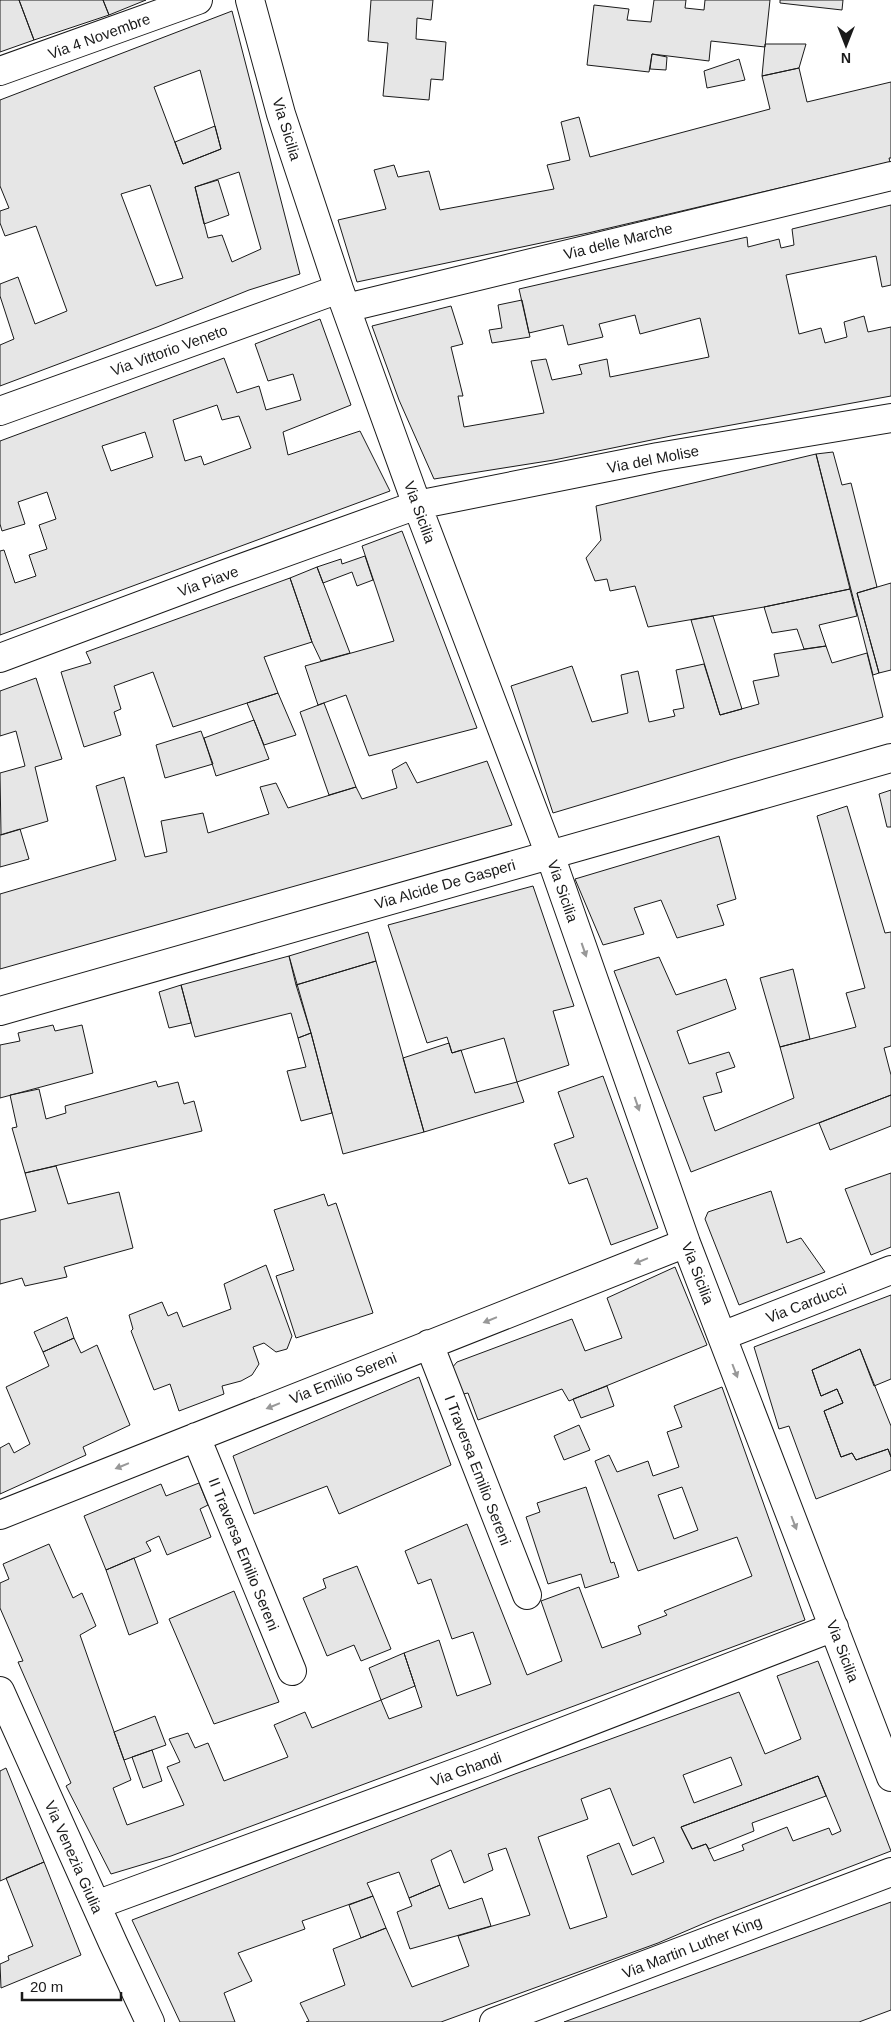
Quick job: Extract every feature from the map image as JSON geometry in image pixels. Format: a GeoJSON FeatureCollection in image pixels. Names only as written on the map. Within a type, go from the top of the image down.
{"type":"FeatureCollection","features":[{"type":"Feature","properties":{"kind":"street","name":"Via 4 Novembre"},"geometry":{"type":"LineString","coordinates":[[0,71],[198,0]]}},
{"type":"Feature","properties":{"kind":"street","name":"Via Sicilia"},"geometry":{"type":"LineString","coordinates":[[250,0],[282,114],[342,298],[417,505],[550,855],[686,1243],[891,1777]]}},
{"type":"Feature","properties":{"kind":"street","name":"Via delle Marche"},"geometry":{"type":"LineString","coordinates":[[342,298],[891,176]]}},
{"type":"Feature","properties":{"kind":"street","name":"Via Vittorio Veneto"},"geometry":{"type":"LineString","coordinates":[[0,411],[342,298]]}},
{"type":"Feature","properties":{"kind":"street","name":"Via del Molise"},"geometry":{"type":"LineString","coordinates":[[417,505],[658,457],[891,418]]}},
{"type":"Feature","properties":{"kind":"street","name":"Via Piave"},"geometry":{"type":"LineString","coordinates":[[0,658],[417,505]]}},
{"type":"Feature","properties":{"kind":"street","name":"Via Alcide De Gasperi"},"geometry":{"type":"LineString","coordinates":[[0,1011],[891,758]]}},
{"type":"Feature","properties":{"kind":"street","name":"Via Emilio Sereni"},"geometry":{"type":"LineString","coordinates":[[0,1515],[686,1243]]}},
{"type":"Feature","properties":{"kind":"street","name":"Via Carducci"},"geometry":{"type":"LineString","coordinates":[[722,1336],[891,1270]]}},
{"type":"Feature","properties":{"kind":"street","name":"I Traversa Emilio Sereni"},"geometry":{"type":"LineString","coordinates":[[429,1344],[526,1595]]}},
{"type":"Feature","properties":{"kind":"street","name":"II Traversa Emilio Sereni"},"geometry":{"type":"LineString","coordinates":[[196,1437],[292,1671]]}},
{"type":"Feature","properties":{"kind":"street","name":"Via Ghandi"},"geometry":{"type":"LineString","coordinates":[[96,1905],[485,1762],[834,1627]]}},
{"type":"Feature","properties":{"kind":"street","name":"Via Venezia Giulia"},"geometry":{"type":"LineString","coordinates":[[0,1691],[150,2022]]}},
{"type":"Feature","properties":{"kind":"street","name":"Via Martin Luther King"},"geometry":{"type":"LineString","coordinates":[[494,2022],[891,1872]]}},
{"type":"Feature","properties":{"kind":"building"},"geometry":{"type":"Polygon","coordinates":[[[0,0],[19,0],[34,40],[0,52],[0,0]]]}},
{"type":"Feature","properties":{"kind":"building"},"geometry":{"type":"Polygon","coordinates":[[[19,0],[103,0],[109,15],[34,40],[19,0]]]}},
{"type":"Feature","properties":{"kind":"building"},"geometry":{"type":"Polygon","coordinates":[[[103,0],[146,0],[109,15],[103,0]]]}},
{"type":"Feature","properties":{"kind":"building"},"geometry":{"type":"Polygon","coordinates":[[[371,0],[433,0],[431,20],[417,18],[416,39],[446,42],[443,80],[431,79],[429,100],[383,96],[388,43],[368,41],[371,0]]]}},
{"type":"Feature","properties":{"kind":"building"},"geometry":{"type":"Polygon","coordinates":[[[654,0],[686,0],[685,8],[704,10],[705,0],[770,0],[765,47],[711,41],[709,61],[652,54],[649,72],[587,65],[594,5],[629,9],[627,20],[651,22],[654,0]]]}},
{"type":"Feature","properties":{"kind":"building"},"geometry":{"type":"Polygon","coordinates":[[[780,0],[843,0],[842,10],[780,3],[780,0]]]}},
{"type":"Feature","properties":{"kind":"building"},"geometry":{"type":"Polygon","coordinates":[[[232,11],[300,274],[249,290],[0,386],[0,345],[14,339],[0,296],[0,284],[18,277],[35,324],[67,311],[36,226],[5,236],[0,223],[0,211],[9,208],[0,186],[0,100],[232,11]],[[200,70],[154,87],[183,164],[221,149],[200,70]],[[239,172],[195,187],[208,238],[222,235],[232,262],[261,249],[239,172]],[[150,185],[121,194],[156,286],[183,278],[150,185]]]}},
{"type":"Feature","properties":{"kind":"building"},"geometry":{"type":"Polygon","coordinates":[[[765,44],[806,44],[799,68],[762,76],[765,44]]]}},
{"type":"Feature","properties":{"kind":"building"},"geometry":{"type":"Polygon","coordinates":[[[652,54],[667,57],[666,70],[650,69],[652,54]]]}},
{"type":"Feature","properties":{"kind":"building"},"geometry":{"type":"Polygon","coordinates":[[[739,59],[745,80],[707,88],[704,71],[739,59]]]}},
{"type":"Feature","properties":{"kind":"building"},"geometry":{"type":"Polygon","coordinates":[[[799,68],[807,102],[891,82],[890,162],[588,233],[357,282],[338,220],[386,209],[374,170],[394,165],[398,177],[429,171],[440,210],[554,189],[547,165],[570,160],[561,122],[579,117],[590,157],[770,109],[762,76],[799,68]]]}},
{"type":"Feature","properties":{"kind":"building"},"geometry":{"type":"Polygon","coordinates":[[[215,126],[221,149],[183,164],[175,142],[215,126]]]}},
{"type":"Feature","properties":{"kind":"building"},"geometry":{"type":"Polygon","coordinates":[[[218,180],[229,215],[204,224],[195,187],[218,180]]]}},
{"type":"Feature","properties":{"kind":"building"},"geometry":{"type":"Polygon","coordinates":[[[891,205],[891,285],[882,287],[876,256],[786,275],[799,334],[821,328],[825,343],[847,337],[844,322],[864,316],[868,332],[891,327],[891,396],[671,436],[554,460],[434,479],[399,400],[372,326],[451,306],[463,344],[451,347],[463,396],[458,396],[464,427],[544,413],[531,361],[546,359],[552,380],[582,374],[579,365],[607,359],[610,377],[709,357],[700,318],[640,334],[635,315],[599,324],[603,337],[568,345],[563,325],[529,333],[519,289],[747,237],[748,247],[779,239],[781,248],[794,245],[792,229],[891,205]]]}},
{"type":"Feature","properties":{"kind":"building"},"geometry":{"type":"Polygon","coordinates":[[[522,300],[530,337],[492,343],[489,330],[502,328],[498,305],[522,300]]]}},
{"type":"Feature","properties":{"kind":"building"},"geometry":{"type":"Polygon","coordinates":[[[320,319],[351,405],[283,432],[288,455],[360,431],[390,491],[0,635],[0,551],[4,550],[15,583],[36,576],[29,555],[47,549],[39,525],[56,519],[47,492],[18,502],[25,524],[2,531],[0,524],[0,441],[224,358],[237,393],[259,386],[266,410],[301,400],[293,374],[268,381],[255,344],[320,319]],[[217,405],[173,420],[185,461],[201,456],[204,465],[251,448],[239,416],[222,420],[217,405]],[[145,432],[102,446],[111,471],[153,457],[145,432]]]}},
{"type":"Feature","properties":{"kind":"building"},"geometry":{"type":"Polygon","coordinates":[[[833,452],[842,485],[851,483],[877,587],[857,593],[879,673],[873,675],[816,454],[833,452]]]}},
{"type":"Feature","properties":{"kind":"building"},"geometry":{"type":"Polygon","coordinates":[[[816,454],[850,589],[764,607],[648,627],[635,586],[610,591],[607,579],[595,581],[586,558],[601,540],[596,506],[816,454]]]}},
{"type":"Feature","properties":{"kind":"building"},"geometry":{"type":"Polygon","coordinates":[[[402,531],[477,728],[369,756],[346,695],[318,705],[305,666],[394,641],[362,546],[402,531]]]}},
{"type":"Feature","properties":{"kind":"building"},"geometry":{"type":"Polygon","coordinates":[[[365,556],[373,580],[357,586],[352,572],[323,583],[317,567],[341,559],[342,564],[365,556]]]}},
{"type":"Feature","properties":{"kind":"building"},"geometry":{"type":"Polygon","coordinates":[[[317,567],[350,653],[321,661],[312,642],[290,578],[317,567]]]}},
{"type":"Feature","properties":{"kind":"building"},"geometry":{"type":"Polygon","coordinates":[[[290,578],[312,642],[264,657],[278,693],[173,727],[153,672],[114,686],[121,709],[114,712],[121,735],[84,747],[61,672],[91,663],[86,652],[290,578]]]}},
{"type":"Feature","properties":{"kind":"building"},"geometry":{"type":"Polygon","coordinates":[[[891,583],[891,670],[879,673],[857,593],[891,583]]]}},
{"type":"Feature","properties":{"kind":"building"},"geometry":{"type":"Polygon","coordinates":[[[850,589],[857,616],[819,625],[826,646],[804,649],[797,629],[772,633],[764,607],[850,589]]]}},
{"type":"Feature","properties":{"kind":"building"},"geometry":{"type":"Polygon","coordinates":[[[713,616],[742,709],[720,715],[691,620],[713,616]]]}},
{"type":"Feature","properties":{"kind":"building"},"geometry":{"type":"Polygon","coordinates":[[[826,646],[832,663],[867,653],[883,717],[733,759],[553,813],[511,686],[572,666],[592,722],[628,713],[621,675],[638,671],[649,722],[675,716],[673,710],[684,708],[676,670],[704,664],[720,715],[759,704],[753,681],[779,676],[774,654],[826,646]]]}},
{"type":"Feature","properties":{"kind":"building"},"geometry":{"type":"Polygon","coordinates":[[[36,678],[62,759],[35,767],[48,821],[1,835],[0,773],[25,766],[16,731],[0,736],[0,691],[36,678]]]}},
{"type":"Feature","properties":{"kind":"building"},"geometry":{"type":"Polygon","coordinates":[[[278,693],[296,735],[264,745],[247,703],[278,693]]]}},
{"type":"Feature","properties":{"kind":"building"},"geometry":{"type":"Polygon","coordinates":[[[324,703],[356,787],[329,795],[300,712],[324,703]]]}},
{"type":"Feature","properties":{"kind":"building"},"geometry":{"type":"Polygon","coordinates":[[[254,720],[269,759],[216,776],[204,738],[254,720]]]}},
{"type":"Feature","properties":{"kind":"building"},"geometry":{"type":"Polygon","coordinates":[[[201,731],[213,764],[165,778],[156,745],[201,731]]]}},
{"type":"Feature","properties":{"kind":"building"},"geometry":{"type":"Polygon","coordinates":[[[487,761],[512,825],[0,969],[0,894],[116,860],[96,786],[124,777],[145,857],[167,852],[161,821],[203,813],[208,833],[269,814],[260,787],[276,783],[288,808],[356,787],[362,799],[397,788],[392,770],[406,762],[417,783],[487,761]]]}},
{"type":"Feature","properties":{"kind":"building"},"geometry":{"type":"Polygon","coordinates":[[[891,790],[891,827],[887,827],[879,794],[891,790]]]}},
{"type":"Feature","properties":{"kind":"building"},"geometry":{"type":"Polygon","coordinates":[[[847,806],[885,933],[891,932],[891,1046],[884,1048],[891,1075],[891,1095],[691,1172],[614,971],[659,957],[676,995],[726,979],[736,1009],[677,1031],[689,1064],[729,1052],[735,1067],[716,1073],[722,1092],[703,1097],[715,1131],[794,1098],[780,1047],[856,1027],[846,993],[865,988],[817,816],[847,806]]]}},
{"type":"Feature","properties":{"kind":"building"},"geometry":{"type":"Polygon","coordinates":[[[20,829],[29,859],[0,867],[0,835],[20,829]]]}},
{"type":"Feature","properties":{"kind":"building"},"geometry":{"type":"Polygon","coordinates":[[[719,836],[736,899],[717,905],[724,925],[677,938],[661,900],[634,908],[644,934],[603,945],[575,879],[719,836]]]}},
{"type":"Feature","properties":{"kind":"building"},"geometry":{"type":"Polygon","coordinates":[[[533,886],[574,1006],[553,1011],[569,1065],[517,1082],[504,1038],[452,1053],[447,1037],[427,1043],[388,925],[533,886]]]}},
{"type":"Feature","properties":{"kind":"building"},"geometry":{"type":"Polygon","coordinates":[[[368,932],[376,961],[296,985],[289,956],[368,932]]]}},
{"type":"Feature","properties":{"kind":"building"},"geometry":{"type":"Polygon","coordinates":[[[289,956],[311,1033],[298,1038],[291,1013],[195,1037],[181,985],[289,956]]]}},
{"type":"Feature","properties":{"kind":"building"},"geometry":{"type":"Polygon","coordinates":[[[376,961],[424,1132],[343,1154],[311,1033],[296,985],[376,961]]]}},
{"type":"Feature","properties":{"kind":"building"},"geometry":{"type":"Polygon","coordinates":[[[793,969],[810,1039],[780,1047],[760,978],[793,969]]]}},
{"type":"Feature","properties":{"kind":"building"},"geometry":{"type":"Polygon","coordinates":[[[181,985],[191,1023],[169,1028],[159,992],[181,985]]]}},
{"type":"Feature","properties":{"kind":"building"},"geometry":{"type":"Polygon","coordinates":[[[53,1025],[55,1031],[82,1025],[93,1073],[0,1098],[0,1045],[20,1041],[18,1033],[53,1025]]]}},
{"type":"Feature","properties":{"kind":"building"},"geometry":{"type":"Polygon","coordinates":[[[311,1033],[332,1113],[301,1121],[287,1071],[306,1067],[298,1038],[311,1033]]]}},
{"type":"Feature","properties":{"kind":"building"},"geometry":{"type":"Polygon","coordinates":[[[449,1043],[452,1053],[461,1050],[475,1093],[517,1082],[524,1102],[424,1132],[403,1058],[449,1043]]]}},
{"type":"Feature","properties":{"kind":"building"},"geometry":{"type":"Polygon","coordinates":[[[603,1076],[658,1228],[611,1245],[587,1178],[569,1184],[554,1144],[574,1137],[558,1092],[603,1076]]]}},
{"type":"Feature","properties":{"kind":"building"},"geometry":{"type":"Polygon","coordinates":[[[156,1081],[158,1087],[178,1082],[184,1104],[194,1101],[202,1131],[25,1173],[12,1128],[17,1127],[10,1095],[39,1089],[46,1119],[66,1113],[65,1106],[156,1081]]]}},
{"type":"Feature","properties":{"kind":"building"},"geometry":{"type":"Polygon","coordinates":[[[891,1095],[891,1126],[830,1150],[819,1123],[891,1095]]]}},
{"type":"Feature","properties":{"kind":"building"},"geometry":{"type":"Polygon","coordinates":[[[56,1166],[68,1204],[119,1192],[133,1248],[64,1267],[67,1277],[25,1286],[22,1278],[0,1284],[0,1220],[36,1211],[25,1173],[56,1166]]]}},
{"type":"Feature","properties":{"kind":"building"},"geometry":{"type":"Polygon","coordinates":[[[891,1173],[891,1247],[871,1255],[845,1189],[891,1173]]]}},
{"type":"Feature","properties":{"kind":"building"},"geometry":{"type":"Polygon","coordinates":[[[771,1191],[787,1243],[801,1238],[825,1272],[739,1305],[705,1219],[708,1212],[771,1191]]]}},
{"type":"Feature","properties":{"kind":"building"},"geometry":{"type":"Polygon","coordinates":[[[324,1194],[328,1206],[336,1203],[373,1313],[296,1338],[276,1276],[294,1270],[274,1210],[324,1194]]]}},
{"type":"Feature","properties":{"kind":"building"},"geometry":{"type":"Polygon","coordinates":[[[266,1265],[292,1336],[287,1349],[276,1352],[264,1343],[253,1347],[259,1364],[252,1375],[241,1381],[222,1386],[224,1394],[179,1411],[170,1384],[154,1390],[131,1331],[133,1329],[129,1315],[162,1302],[168,1316],[177,1312],[183,1327],[231,1309],[224,1284],[266,1265]]]}},
{"type":"Feature","properties":{"kind":"building"},"geometry":{"type":"Polygon","coordinates":[[[675,1267],[707,1345],[569,1401],[562,1389],[478,1420],[468,1393],[459,1395],[451,1369],[457,1362],[572,1319],[585,1351],[622,1338],[607,1298],[675,1267]]]}},
{"type":"Feature","properties":{"kind":"building"},"geometry":{"type":"Polygon","coordinates":[[[891,1295],[891,1379],[874,1386],[860,1349],[812,1370],[821,1396],[837,1389],[843,1403],[824,1411],[841,1457],[852,1453],[856,1460],[888,1449],[891,1457],[891,1470],[816,1499],[789,1426],[779,1429],[754,1347],[891,1295]]]}},
{"type":"Feature","properties":{"kind":"building"},"geometry":{"type":"Polygon","coordinates":[[[67,1317],[74,1338],[43,1352],[34,1332],[67,1317]]]}},
{"type":"Feature","properties":{"kind":"building"},"geometry":{"type":"Polygon","coordinates":[[[74,1338],[81,1353],[97,1345],[130,1425],[83,1447],[86,1455],[0,1494],[0,1448],[9,1443],[14,1453],[30,1444],[6,1387],[49,1366],[43,1352],[74,1338]]]}},
{"type":"Feature","properties":{"kind":"building"},"geometry":{"type":"Polygon","coordinates":[[[860,1349],[891,1426],[891,1457],[888,1449],[856,1460],[852,1453],[841,1457],[824,1411],[843,1403],[837,1389],[821,1396],[812,1370],[860,1349]]]}},
{"type":"Feature","properties":{"kind":"building"},"geometry":{"type":"Polygon","coordinates":[[[419,1377],[451,1465],[339,1514],[327,1486],[254,1514],[233,1456],[419,1377]]]}},
{"type":"Feature","properties":{"kind":"building"},"geometry":{"type":"Polygon","coordinates":[[[607,1386],[614,1406],[581,1418],[573,1399],[607,1386]]]}},
{"type":"Feature","properties":{"kind":"building"},"geometry":{"type":"Polygon","coordinates":[[[722,1387],[805,1620],[171,1856],[111,1874],[66,1786],[71,1783],[18,1662],[23,1661],[0,1608],[0,1583],[9,1579],[3,1564],[49,1544],[73,1598],[82,1593],[96,1626],[80,1635],[131,1780],[113,1788],[127,1825],[184,1805],[167,1767],[180,1762],[169,1739],[188,1733],[195,1748],[208,1743],[224,1781],[288,1757],[274,1725],[305,1712],[312,1728],[381,1700],[389,1719],[422,1707],[404,1653],[439,1640],[457,1696],[491,1684],[473,1632],[452,1639],[431,1579],[418,1584],[405,1551],[467,1524],[527,1675],[562,1661],[541,1601],[579,1587],[602,1648],[641,1634],[638,1626],[667,1615],[664,1611],[752,1576],[737,1537],[638,1571],[595,1461],[609,1455],[617,1472],[648,1461],[653,1476],[679,1467],[667,1432],[682,1427],[674,1406],[722,1387]],[[682,1487],[658,1495],[674,1539],[698,1530],[682,1487]]]}},
{"type":"Feature","properties":{"kind":"building"},"geometry":{"type":"Polygon","coordinates":[[[579,1425],[590,1450],[564,1460],[554,1436],[579,1425]]]}},
{"type":"Feature","properties":{"kind":"building"},"geometry":{"type":"Polygon","coordinates":[[[199,1483],[208,1505],[200,1509],[211,1537],[167,1555],[159,1536],[146,1542],[151,1551],[106,1570],[84,1516],[161,1484],[166,1496],[199,1483]]]}},
{"type":"Feature","properties":{"kind":"building"},"geometry":{"type":"Polygon","coordinates":[[[586,1487],[611,1563],[614,1562],[619,1577],[585,1588],[581,1574],[548,1584],[526,1517],[540,1512],[537,1503],[586,1487]]]}},
{"type":"Feature","properties":{"kind":"building"},"geometry":{"type":"Polygon","coordinates":[[[134,1558],[158,1623],[129,1635],[106,1570],[134,1558]]]}},
{"type":"Feature","properties":{"kind":"building"},"geometry":{"type":"Polygon","coordinates":[[[357,1566],[391,1649],[361,1661],[354,1645],[327,1656],[303,1598],[326,1588],[323,1579],[357,1566]]]}},
{"type":"Feature","properties":{"kind":"building"},"geometry":{"type":"Polygon","coordinates":[[[234,1591],[279,1702],[214,1724],[169,1619],[234,1591]]]}},
{"type":"Feature","properties":{"kind":"building"},"geometry":{"type":"Polygon","coordinates":[[[404,1653],[415,1686],[381,1700],[369,1668],[404,1653]]]}},
{"type":"Feature","properties":{"kind":"building"},"geometry":{"type":"Polygon","coordinates":[[[818,1661],[891,1851],[714,1919],[658,1943],[441,2022],[306,2022],[309,2021],[300,2003],[345,1985],[333,1949],[386,1928],[412,1987],[469,1966],[458,1936],[530,1915],[506,1848],[488,1854],[493,1870],[464,1883],[451,1850],[431,1860],[440,1885],[409,1898],[399,1872],[367,1883],[373,1896],[302,1921],[305,1929],[238,1953],[252,1981],[224,1993],[235,2022],[180,2022],[132,1920],[515,1774],[739,1692],[765,1754],[801,1739],[777,1676],[818,1661]],[[731,1757],[683,1775],[694,1803],[742,1785],[731,1757]],[[818,1776],[681,1827],[692,1849],[706,1844],[714,1861],[744,1850],[742,1845],[787,1827],[793,1841],[829,1828],[832,1835],[841,1831],[818,1776]],[[610,1788],[581,1799],[588,1819],[538,1837],[570,1929],[607,1917],[587,1856],[619,1843],[632,1875],[664,1862],[654,1837],[633,1846],[610,1788]]]}},
{"type":"Feature","properties":{"kind":"building"},"geometry":{"type":"Polygon","coordinates":[[[155,1716],[166,1745],[124,1760],[114,1732],[155,1716]]]}},
{"type":"Feature","properties":{"kind":"building"},"geometry":{"type":"Polygon","coordinates":[[[152,1750],[162,1781],[143,1788],[132,1757],[152,1750]]]}},
{"type":"Feature","properties":{"kind":"building"},"geometry":{"type":"Polygon","coordinates":[[[6,1768],[44,1862],[0,1881],[0,1771],[6,1768]]]}},
{"type":"Feature","properties":{"kind":"building"},"geometry":{"type":"Polygon","coordinates":[[[818,1776],[826,1796],[752,1823],[754,1831],[709,1849],[706,1844],[692,1849],[681,1827],[818,1776]]]}},
{"type":"Feature","properties":{"kind":"building"},"geometry":{"type":"Polygon","coordinates":[[[44,1862],[81,1955],[1,1988],[0,1964],[9,1960],[8,1956],[33,1946],[6,1878],[44,1862]]]}},
{"type":"Feature","properties":{"kind":"building"},"geometry":{"type":"Polygon","coordinates":[[[440,1885],[449,1909],[482,1898],[491,1926],[410,1949],[397,1912],[412,1906],[409,1898],[440,1885]]]}},
{"type":"Feature","properties":{"kind":"building"},"geometry":{"type":"Polygon","coordinates":[[[373,1896],[386,1928],[361,1938],[349,1905],[373,1896]]]}},
{"type":"Feature","properties":{"kind":"building"},"geometry":{"type":"Polygon","coordinates":[[[891,1902],[891,2010],[859,2022],[564,2022],[891,1902]]]}}]}
